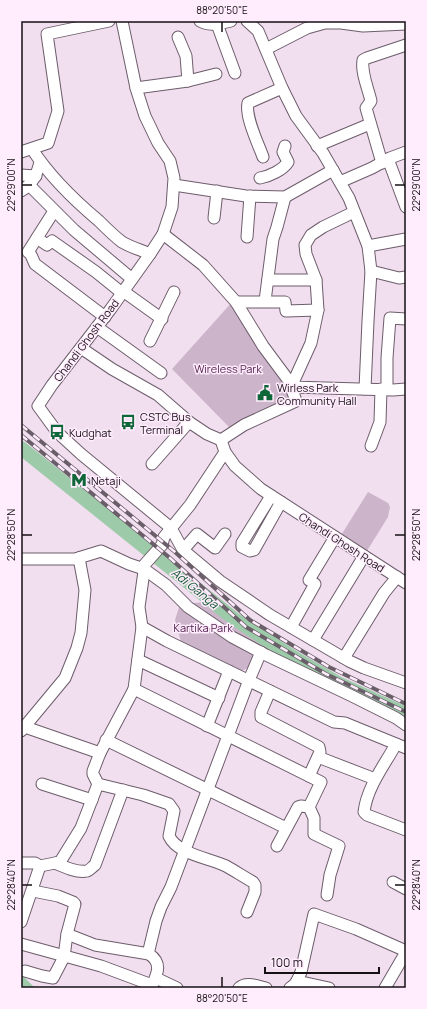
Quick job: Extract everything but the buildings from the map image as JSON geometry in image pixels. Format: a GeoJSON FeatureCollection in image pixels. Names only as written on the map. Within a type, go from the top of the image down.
{"type":"FeatureCollection","features":[{"type":"Feature","properties":{"kind":"street"},"geometry":{"type":"LineString","coordinates":[[21,152],[48,143],[58,111],[47,34],[110,21]]}},
{"type":"Feature","properties":{"kind":"street","name":"Chandi Ghosh Road"},"geometry":{"type":"LineString","coordinates":[[122,21],[136,88],[145,116],[158,143],[170,161],[174,178],[172,207],[163,234],[150,254],[38,406],[57,432],[81,454],[171,528]]}},
{"type":"Feature","properties":{"kind":"street"},"geometry":{"type":"LineString","coordinates":[[200,21],[205,24],[217,24],[231,21]]}},
{"type":"Feature","properties":{"kind":"street"},"geometry":{"type":"LineString","coordinates":[[247,21],[258,31],[282,88],[296,116],[333,170],[349,198],[368,246],[371,271],[365,389]]}},
{"type":"Feature","properties":{"kind":"street"},"geometry":{"type":"LineString","coordinates":[[266,49],[307,28],[325,23],[341,23],[362,26],[406,26]]}},
{"type":"Feature","properties":{"kind":"street"},"geometry":{"type":"LineString","coordinates":[[217,24],[235,73]]}},
{"type":"Feature","properties":{"kind":"street"},"geometry":{"type":"LineString","coordinates":[[178,37],[186,56],[188,81]]}},
{"type":"Feature","properties":{"kind":"street"},"geometry":{"type":"LineString","coordinates":[[405,200],[385,161],[370,124],[366,108],[371,101],[363,70],[363,60],[406,45]]}},
{"type":"Feature","properties":{"kind":"street"},"geometry":{"type":"LineString","coordinates":[[136,88],[188,81],[216,74]]}},
{"type":"Feature","properties":{"kind":"street"},"geometry":{"type":"LineString","coordinates":[[263,157],[248,114],[248,103],[282,88]]}},
{"type":"Feature","properties":{"kind":"street"},"geometry":{"type":"LineString","coordinates":[[317,146],[370,124]]}},
{"type":"Feature","properties":{"kind":"street"},"geometry":{"type":"LineString","coordinates":[[260,178],[269,176],[286,166],[288,162],[284,152],[285,146]]}},
{"type":"Feature","properties":{"kind":"street"},"geometry":{"type":"LineString","coordinates":[[32,149],[40,162],[74,199],[122,242],[150,254]]}},
{"type":"Feature","properties":{"kind":"street"},"geometry":{"type":"LineString","coordinates":[[340,182],[406,152]]}},
{"type":"Feature","properties":{"kind":"street"},"geometry":{"type":"LineString","coordinates":[[40,162],[36,176],[25,188],[54,211],[132,279]]}},
{"type":"Feature","properties":{"kind":"street"},"geometry":{"type":"LineString","coordinates":[[174,185],[250,196],[284,197],[333,170]]}},
{"type":"Feature","properties":{"kind":"street"},"geometry":{"type":"LineString","coordinates":[[21,175],[36,176]]}},
{"type":"Feature","properties":{"kind":"street"},"geometry":{"type":"LineString","coordinates":[[214,218],[217,191]]}},
{"type":"Feature","properties":{"kind":"street"},"geometry":{"type":"LineString","coordinates":[[247,237],[250,196]]}},
{"type":"Feature","properties":{"kind":"street"},"geometry":{"type":"LineString","coordinates":[[265,301],[273,239],[278,227],[284,197]]}},
{"type":"Feature","properties":{"kind":"street"},"geometry":{"type":"LineString","coordinates":[[54,211],[29,253],[35,264],[105,317]]}},
{"type":"Feature","properties":{"kind":"street"},"geometry":{"type":"LineString","coordinates":[[291,387],[310,343],[318,310],[316,280],[306,254],[305,245],[311,235],[323,227],[354,212]]}},
{"type":"Feature","properties":{"kind":"street"},"geometry":{"type":"LineString","coordinates":[[80,348],[112,369],[158,395],[189,422],[207,434],[221,440],[244,425],[296,401],[291,387],[281,369],[263,346],[236,302],[202,265],[163,234]]}},
{"type":"Feature","properties":{"kind":"street"},"geometry":{"type":"LineString","coordinates":[[37,238],[47,245],[52,241],[162,319]]}},
{"type":"Feature","properties":{"kind":"street"},"geometry":{"type":"LineString","coordinates":[[368,246],[406,239]]}},
{"type":"Feature","properties":{"kind":"street"},"geometry":{"type":"LineString","coordinates":[[371,271],[399,278],[406,278]]}},
{"type":"Feature","properties":{"kind":"street"},"geometry":{"type":"LineString","coordinates":[[268,280],[316,280]]}},
{"type":"Feature","properties":{"kind":"street"},"geometry":{"type":"LineString","coordinates":[[150,341],[174,292]]}},
{"type":"Feature","properties":{"kind":"street"},"geometry":{"type":"LineString","coordinates":[[236,302],[286,302],[286,311],[318,310]]}},
{"type":"Feature","properties":{"kind":"street"},"geometry":{"type":"LineString","coordinates":[[371,446],[380,422],[390,318],[406,319]]}},
{"type":"Feature","properties":{"kind":"street"},"geometry":{"type":"LineString","coordinates":[[97,327],[161,373]]}},
{"type":"Feature","properties":{"kind":"street"},"geometry":{"type":"LineString","coordinates":[[291,387],[406,389]]}},
{"type":"Feature","properties":{"kind":"street"},"geometry":{"type":"LineString","coordinates":[[152,464],[189,422]]}},
{"type":"Feature","properties":{"kind":"street","name":"Chandi Ghosh Road"},"geometry":{"type":"LineString","coordinates":[[221,440],[225,452],[235,466],[261,489],[401,580]]}},
{"type":"Feature","properties":{"kind":"street"},"geometry":{"type":"LineString","coordinates":[[21,863],[35,863],[40,866],[60,862],[81,828],[98,784],[93,774],[93,770],[106,740],[134,689],[142,627],[139,607],[145,566],[162,545],[164,537],[190,505],[225,452]]}},
{"type":"Feature","properties":{"kind":"street"},"geometry":{"type":"LineString","coordinates":[[271,496],[242,543],[242,547],[250,551],[254,550],[281,502]]}},
{"type":"Feature","properties":{"kind":"street"},"geometry":{"type":"LineString","coordinates":[[171,528],[183,550],[220,581],[270,615],[344,658],[364,668],[406,683]]}},
{"type":"Feature","properties":{"kind":"street"},"geometry":{"type":"LineString","coordinates":[[183,550],[197,534],[215,548],[225,534]]}},
{"type":"Feature","properties":{"kind":"street"},"geometry":{"type":"LineString","coordinates":[[291,627],[315,584],[309,580],[334,537]]}},
{"type":"Feature","properties":{"kind":"street"},"geometry":{"type":"LineString","coordinates":[[21,559],[77,558],[101,551],[129,564],[145,566],[188,607],[232,637],[396,718],[406,725]]}},
{"type":"Feature","properties":{"kind":"street"},"geometry":{"type":"LineString","coordinates":[[312,640],[364,556]]}},
{"type":"Feature","properties":{"kind":"street"},"geometry":{"type":"LineString","coordinates":[[77,558],[84,590],[82,633],[65,678],[23,729],[100,753]]}},
{"type":"Feature","properties":{"kind":"street"},"geometry":{"type":"LineString","coordinates":[[344,658],[384,594],[401,580]]}},
{"type":"Feature","properties":{"kind":"street"},"geometry":{"type":"LineString","coordinates":[[142,627],[334,722],[345,723],[401,746],[375,779],[366,798],[364,812],[367,815],[406,830]]}},
{"type":"Feature","properties":{"kind":"street"},"geometry":{"type":"LineString","coordinates":[[150,954],[149,950],[156,921],[185,851],[249,680],[261,652]]}},
{"type":"Feature","properties":{"kind":"street"},"geometry":{"type":"LineString","coordinates":[[138,660],[219,698]]}},
{"type":"Feature","properties":{"kind":"street"},"geometry":{"type":"LineString","coordinates":[[207,726],[229,671]]}},
{"type":"Feature","properties":{"kind":"street"},"geometry":{"type":"LineString","coordinates":[[134,689],[321,782],[309,807]]}},
{"type":"Feature","properties":{"kind":"street"},"geometry":{"type":"LineString","coordinates":[[270,691],[261,712],[261,717],[319,747],[320,752],[309,776]]}},
{"type":"Feature","properties":{"kind":"street"},"geometry":{"type":"LineString","coordinates":[[106,740],[286,828]]}},
{"type":"Feature","properties":{"kind":"street"},"geometry":{"type":"LineString","coordinates":[[318,757],[375,779]]}},
{"type":"Feature","properties":{"kind":"street"},"geometry":{"type":"LineString","coordinates":[[42,784],[92,800]]}},
{"type":"Feature","properties":{"kind":"street"},"geometry":{"type":"LineString","coordinates":[[98,784],[143,795],[169,804],[174,811],[169,836],[176,845],[185,851],[225,866],[253,882],[256,888],[247,912]]}},
{"type":"Feature","properties":{"kind":"street"},"geometry":{"type":"LineString","coordinates":[[55,863],[72,870],[85,871],[89,870],[95,865],[123,790]]}},
{"type":"Feature","properties":{"kind":"street"},"geometry":{"type":"LineString","coordinates":[[277,846],[298,807],[309,807]]}},
{"type":"Feature","properties":{"kind":"street"},"geometry":{"type":"LineString","coordinates":[[309,807],[314,818],[314,834],[339,846],[330,875],[327,894]]}},
{"type":"Feature","properties":{"kind":"street"},"geometry":{"type":"LineString","coordinates":[[21,922],[33,891],[40,866]]}},
{"type":"Feature","properties":{"kind":"street"},"geometry":{"type":"LineString","coordinates":[[393,882],[406,889]]}},
{"type":"Feature","properties":{"kind":"street"},"geometry":{"type":"LineString","coordinates":[[25,970],[53,978],[64,956],[67,934],[75,903],[58,896],[33,891]]}},
{"type":"Feature","properties":{"kind":"street"},"geometry":{"type":"LineString","coordinates":[[329,988],[294,984],[314,914],[356,929],[406,951],[385,988]]}},
{"type":"Feature","properties":{"kind":"street"},"geometry":{"type":"LineString","coordinates":[[67,934],[95,945],[150,954],[158,965],[153,984]]}},
{"type":"Feature","properties":{"kind":"street"},"geometry":{"type":"LineString","coordinates":[[21,944],[101,966],[153,984],[177,988]]}},
{"type":"Feature","properties":{"kind":"street"},"geometry":{"type":"LineString","coordinates":[[239,988],[242,984],[266,988]]}},
{"type":"Feature","properties":{"kind":"green space","name":"Wireless Park"},"geometry":{"type":"Polygon","coordinates":[[[233,301],[287,382],[293,399],[231,429],[172,369],[233,301]]]}},
{"type":"Feature","properties":{"kind":"green space"},"geometry":{"type":"Polygon","coordinates":[[[368,492],[388,503],[390,507],[388,517],[365,554],[340,537],[368,492]]]}},
{"type":"Feature","properties":{"kind":"green space","name":"Kartika Park"},"geometry":{"type":"Polygon","coordinates":[[[207,602],[262,639],[258,664],[241,671],[181,642],[175,620],[180,604],[207,602]]]}},
{"type":"Feature","properties":{"kind":"shaded area"},"geometry":{"type":"Polygon","coordinates":[[[21,974],[34,987],[54,988],[21,988],[21,974]]]}},
{"type":"Feature","properties":{"kind":"waterway","name":"Adi Ganga"},"geometry":{"type":"LineString","coordinates":[[21,448],[233,618],[293,657],[338,683],[406,714]]}},
{"type":"Feature","properties":{"kind":"railway"},"geometry":{"type":"LineString","coordinates":[[21,425],[175,552],[250,620],[329,667],[406,704]]}},
{"type":"Feature","properties":{"kind":"railway"},"geometry":{"type":"LineString","coordinates":[[21,435],[170,558],[246,627],[326,674],[406,712]]}},
{"type":"Feature","properties":{"kind":"place","name":"Wirless Park Community Hall"},"geometry":{"type":"Point","coordinates":[265,393]}},
{"type":"Feature","properties":{"kind":"place","name":"CSTC Bus Terminal"},"geometry":{"type":"Point","coordinates":[128,422]}},
{"type":"Feature","properties":{"kind":"place","name":"Kudghat"},"geometry":{"type":"Point","coordinates":[57,432]}},
{"type":"Feature","properties":{"kind":"place","name":"Netaji"},"geometry":{"type":"Point","coordinates":[79,480]}}]}
